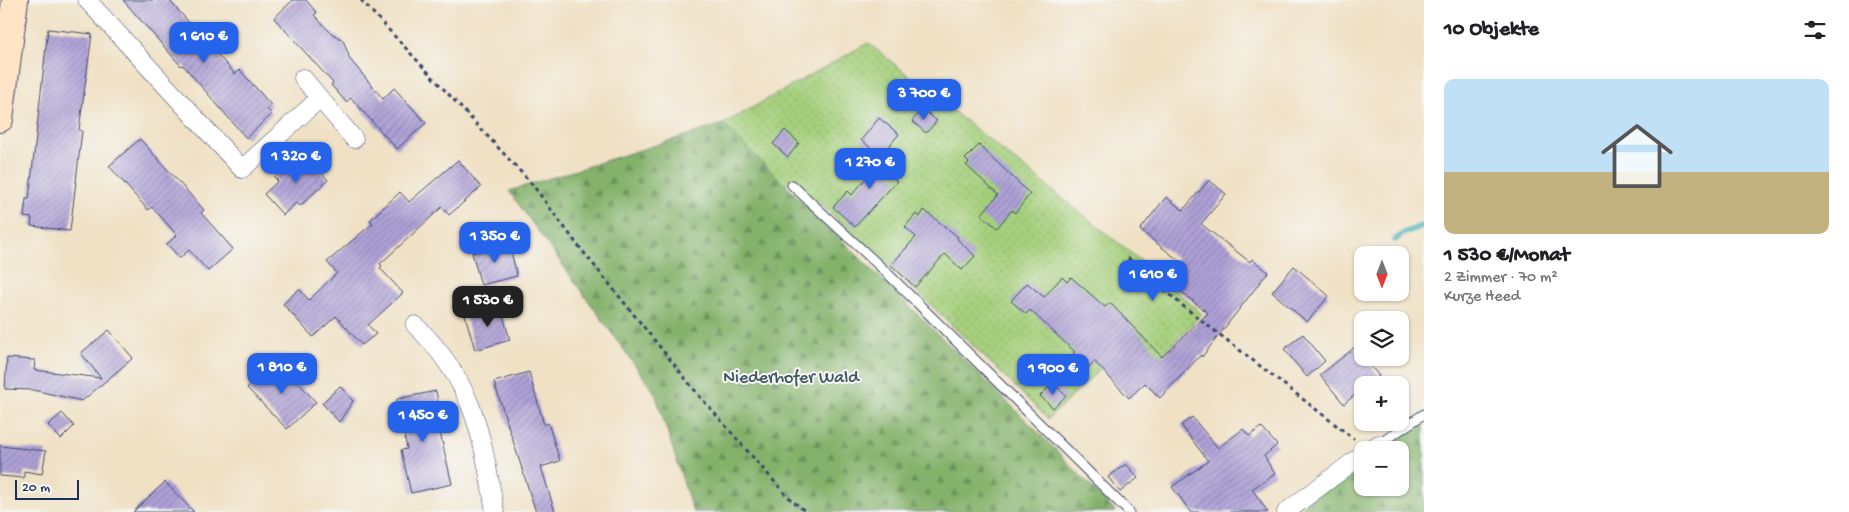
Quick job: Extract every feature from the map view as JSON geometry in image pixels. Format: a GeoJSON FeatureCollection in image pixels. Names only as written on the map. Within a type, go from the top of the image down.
{"type":"FeatureCollection","features":[{"type":"Feature","properties":{"kind":"main road"},"geometry":{"type":"LineString","coordinates":[[0,119],[15,0]]}},
{"type":"Feature","properties":{"kind":"street"},"geometry":{"type":"LineString","coordinates":[[87,0],[242,169],[319,99]]}},
{"type":"Feature","properties":{"kind":"street"},"geometry":{"type":"LineString","coordinates":[[302,78],[354,139]]}},
{"type":"Feature","properties":{"kind":"street"},"geometry":{"type":"LineString","coordinates":[[415,325],[431,341],[454,371],[474,410],[486,456],[495,512]]}},
{"type":"Feature","properties":{"kind":"street"},"geometry":{"type":"LineString","coordinates":[[1286,512],[1354,459]]}},
{"type":"Feature","properties":{"kind":"lane"},"geometry":{"type":"LineString","coordinates":[[792,185],[885,271],[1128,512]]}},
{"type":"Feature","properties":{"kind":"lane"},"geometry":{"type":"LineString","coordinates":[[1380,441],[1424,414]]}},
{"type":"Feature","properties":{"kind":"path"},"geometry":{"type":"LineString","coordinates":[[360,0],[532,184],[577,244],[701,398],[788,497],[806,512]]}},
{"type":"Feature","properties":{"kind":"path"},"geometry":{"type":"LineString","coordinates":[[1128,258],[1184,306],[1359,441]]}},
{"type":"Feature","properties":{"kind":"green space"},"geometry":{"type":"Polygon","coordinates":[[[868,43],[1161,277],[1202,314],[1139,379],[1115,355],[1048,419],[922,296],[857,237],[791,180],[785,185],[723,124],[868,43]]]}},
{"type":"Feature","properties":{"kind":"green space","name":"Niederhofer Wald"},"geometry":{"type":"Polygon","coordinates":[[[723,124],[1036,430],[1116,512],[693,512],[655,393],[509,191],[723,124]]]}},
{"type":"Feature","properties":{"kind":"green space"},"geometry":{"type":"Polygon","coordinates":[[[1424,414],[1424,512],[1295,512],[1354,464],[1354,496],[1409,496],[1409,441],[1384,441],[1399,431],[1409,431],[1409,424],[1424,414]]]}},
{"type":"Feature","properties":{"kind":"building"},"geometry":{"type":"Polygon","coordinates":[[[123,0],[169,0],[235,74],[240,70],[271,105],[267,109],[272,114],[246,138],[183,65],[181,66],[123,0]]]}},
{"type":"Feature","properties":{"kind":"building"},"geometry":{"type":"Polygon","coordinates":[[[293,0],[306,0],[317,13],[314,15],[331,33],[343,40],[348,57],[383,99],[394,88],[426,123],[397,149],[351,98],[346,102],[331,85],[333,83],[274,18],[293,0]]]}},
{"type":"Feature","properties":{"kind":"building"},"geometry":{"type":"Polygon","coordinates":[[[48,29],[92,34],[79,130],[82,131],[70,231],[31,226],[32,218],[24,217],[26,199],[29,199],[48,29]]]}},
{"type":"Feature","properties":{"kind":"building"},"geometry":{"type":"Polygon","coordinates":[[[922,108],[937,121],[926,133],[912,121],[922,108]]]}},
{"type":"Feature","properties":{"kind":"building"},"geometry":{"type":"Polygon","coordinates":[[[879,118],[899,134],[881,156],[861,140],[879,118]]]}},
{"type":"Feature","properties":{"kind":"building"},"geometry":{"type":"Polygon","coordinates":[[[785,130],[799,143],[788,157],[773,144],[785,130]]]}},
{"type":"Feature","properties":{"kind":"building"},"geometry":{"type":"Polygon","coordinates":[[[140,139],[204,210],[201,213],[233,249],[208,271],[189,250],[180,258],[167,244],[177,235],[152,207],[148,210],[109,166],[140,139]]]}},
{"type":"Feature","properties":{"kind":"building"},"geometry":{"type":"Polygon","coordinates":[[[979,145],[1030,194],[1015,213],[1012,210],[997,228],[981,215],[998,195],[966,165],[969,163],[965,159],[979,145]]]}},
{"type":"Feature","properties":{"kind":"building"},"geometry":{"type":"Polygon","coordinates":[[[891,148],[904,158],[890,175],[897,181],[855,227],[833,207],[848,191],[852,195],[891,148]]]}},
{"type":"Feature","properties":{"kind":"building"},"geometry":{"type":"Polygon","coordinates":[[[303,152],[328,180],[300,206],[297,202],[283,215],[264,194],[278,181],[274,177],[303,152]]]}},
{"type":"Feature","properties":{"kind":"building"},"geometry":{"type":"Polygon","coordinates":[[[458,160],[481,187],[449,215],[442,207],[380,264],[382,266],[380,268],[403,293],[368,325],[376,334],[362,345],[336,316],[313,337],[283,304],[299,289],[309,300],[337,273],[327,262],[373,223],[370,220],[400,192],[409,202],[458,160]]]}},
{"type":"Feature","properties":{"kind":"building"},"geometry":{"type":"Polygon","coordinates":[[[1209,180],[1226,194],[1201,224],[1250,262],[1252,259],[1268,272],[1202,357],[1201,355],[1160,398],[1145,383],[1129,398],[1094,361],[1090,367],[1087,365],[1072,381],[1059,370],[1075,352],[1030,310],[1026,314],[1011,301],[1027,283],[1044,297],[1062,277],[1067,282],[1071,277],[1105,307],[1110,303],[1162,357],[1208,313],[1163,278],[1177,259],[1140,230],[1166,197],[1183,210],[1209,180]]]}},
{"type":"Feature","properties":{"kind":"building"},"geometry":{"type":"Polygon","coordinates":[[[924,210],[958,237],[957,239],[975,256],[962,270],[945,254],[915,287],[891,265],[916,237],[905,227],[916,214],[920,217],[924,210]]]}},
{"type":"Feature","properties":{"kind":"building"},"geometry":{"type":"Polygon","coordinates":[[[509,243],[517,276],[481,285],[472,253],[509,243]]]}},
{"type":"Feature","properties":{"kind":"building"},"geometry":{"type":"Polygon","coordinates":[[[1294,266],[1329,296],[1307,322],[1272,292],[1294,266]]]}},
{"type":"Feature","properties":{"kind":"building"},"geometry":{"type":"Polygon","coordinates":[[[500,305],[510,340],[475,350],[465,315],[500,305]]]}},
{"type":"Feature","properties":{"kind":"building"},"geometry":{"type":"Polygon","coordinates":[[[109,330],[133,358],[82,401],[33,390],[5,389],[7,358],[35,360],[34,370],[101,378],[81,353],[109,330]]]}},
{"type":"Feature","properties":{"kind":"building"},"geometry":{"type":"Polygon","coordinates":[[[1303,334],[1325,361],[1307,377],[1284,349],[1303,334]]]}},
{"type":"Feature","properties":{"kind":"building"},"geometry":{"type":"Polygon","coordinates":[[[1354,348],[1354,366],[1371,366],[1379,376],[1354,376],[1354,396],[1344,404],[1320,375],[1354,348]]]}},
{"type":"Feature","properties":{"kind":"building"},"geometry":{"type":"Polygon","coordinates":[[[277,360],[316,402],[287,429],[247,388],[277,360]]]}},
{"type":"Feature","properties":{"kind":"building"},"geometry":{"type":"Polygon","coordinates":[[[529,372],[544,425],[548,423],[560,461],[541,467],[555,512],[536,512],[494,382],[529,372]]]}},
{"type":"Feature","properties":{"kind":"building"},"geometry":{"type":"Polygon","coordinates":[[[1053,383],[1066,396],[1053,408],[1040,396],[1053,383]]]}},
{"type":"Feature","properties":{"kind":"building"},"geometry":{"type":"Polygon","coordinates":[[[340,386],[353,401],[339,422],[322,403],[340,386]]]}},
{"type":"Feature","properties":{"kind":"building"},"geometry":{"type":"Polygon","coordinates":[[[436,391],[442,423],[438,424],[452,484],[411,493],[401,450],[407,449],[397,399],[436,391]]]}},
{"type":"Feature","properties":{"kind":"building"},"geometry":{"type":"Polygon","coordinates":[[[62,413],[74,426],[61,439],[48,425],[62,413]]]}},
{"type":"Feature","properties":{"kind":"building"},"geometry":{"type":"Polygon","coordinates":[[[1192,417],[1218,448],[1243,429],[1249,436],[1261,427],[1277,445],[1264,456],[1275,474],[1252,489],[1268,512],[1191,512],[1172,487],[1208,461],[1181,425],[1192,417]]]}},
{"type":"Feature","properties":{"kind":"building"},"geometry":{"type":"Polygon","coordinates":[[[0,446],[46,451],[42,474],[24,471],[24,478],[0,476],[0,446]]]}},
{"type":"Feature","properties":{"kind":"building"},"geometry":{"type":"Polygon","coordinates":[[[1126,464],[1138,478],[1120,492],[1108,477],[1126,464]]]}},
{"type":"Feature","properties":{"kind":"building"},"geometry":{"type":"Polygon","coordinates":[[[165,482],[194,512],[133,512],[165,482]]]}},
{"type":"Feature","properties":{"kind":"waterway"},"geometry":{"type":"LineString","coordinates":[[1395,240],[1404,233],[1424,225]]}}]}
